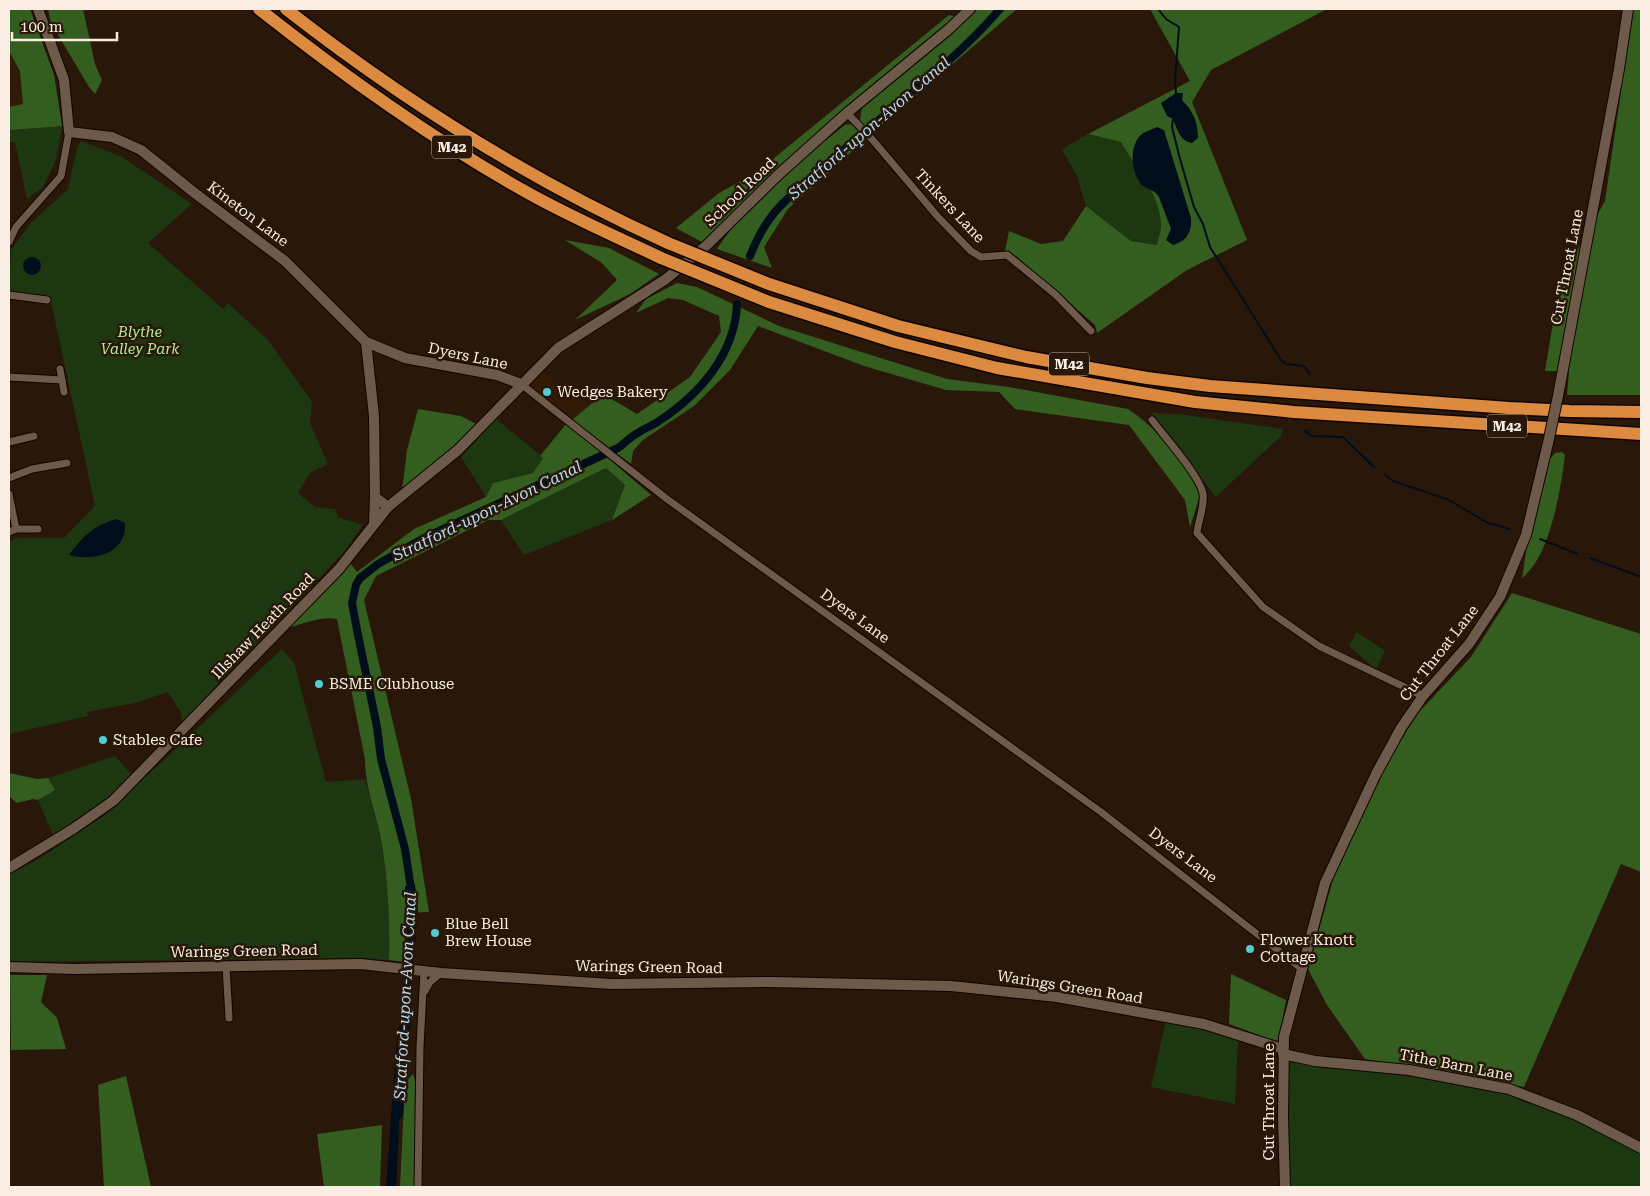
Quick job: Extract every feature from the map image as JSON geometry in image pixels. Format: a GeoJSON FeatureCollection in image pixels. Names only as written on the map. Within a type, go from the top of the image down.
{"type":"FeatureCollection","features":[{"type":"Feature","properties":{"kind":"highway","name":"M42"},"geometry":{"type":"LineString","coordinates":[[259,9],[377,98],[529,194],[661,258],[769,302],[895,342],[997,368],[1195,402],[1294,412],[1641,434]]}},
{"type":"Feature","properties":{"kind":"highway","name":"M42"},"geometry":{"type":"LineString","coordinates":[[286,9],[353,61],[474,141],[556,188],[668,243],[769,284],[898,326],[1026,357],[1147,378],[1210,386],[1570,412],[1641,412]]}},
{"type":"Feature","properties":{"kind":"street"},"geometry":{"type":"LineString","coordinates":[[9,242],[16,228],[61,176],[69,132],[64,80],[38,9]]}},
{"type":"Feature","properties":{"kind":"street","name":"School Road"},"geometry":{"type":"LineString","coordinates":[[521,384],[558,348],[653,288],[707,245],[778,175],[847,113],[949,29],[970,9]]}},
{"type":"Feature","properties":{"kind":"street","name":"Cut Throat Lane"},"geometry":{"type":"LineString","coordinates":[[1285,1187],[1283,1051],[1286,1027],[1325,883],[1376,774],[1401,728],[1423,696],[1469,644],[1500,597],[1526,535],[1558,396],[1619,69],[1628,9]]}},
{"type":"Feature","properties":{"kind":"street","name":"Tinkers Lane"},"geometry":{"type":"LineString","coordinates":[[847,113],[871,138],[938,217],[971,251],[981,257],[1006,256],[1056,295],[1091,331]]}},
{"type":"Feature","properties":{"kind":"street","name":"Kineton Lane"},"geometry":{"type":"LineString","coordinates":[[69,132],[112,137],[141,150],[196,194],[285,260],[366,342]]}},
{"type":"Feature","properties":{"kind":"street"},"geometry":{"type":"LineString","coordinates":[[9,295],[47,300]]}},
{"type":"Feature","properties":{"kind":"street"},"geometry":{"type":"LineString","coordinates":[[366,342],[374,416],[374,523]]}},
{"type":"Feature","properties":{"kind":"street","name":"Dyers Lane"},"geometry":{"type":"LineString","coordinates":[[366,342],[404,358],[497,375],[521,384],[667,499],[1101,812],[1302,969]]}},
{"type":"Feature","properties":{"kind":"street"},"geometry":{"type":"LineString","coordinates":[[60,369],[64,392]]}},
{"type":"Feature","properties":{"kind":"street"},"geometry":{"type":"LineString","coordinates":[[9,377],[62,380]]}},
{"type":"Feature","properties":{"kind":"street","name":"Illshaw Heath Road"},"geometry":{"type":"LineString","coordinates":[[9,868],[73,829],[113,801],[339,569],[388,507],[458,450],[521,384]]}},
{"type":"Feature","properties":{"kind":"street"},"geometry":{"type":"LineString","coordinates":[[1152,420],[1190,469],[1201,489],[1203,500],[1197,533],[1263,607],[1319,646],[1423,696]]}},
{"type":"Feature","properties":{"kind":"street"},"geometry":{"type":"LineString","coordinates":[[9,442],[34,436]]}},
{"type":"Feature","properties":{"kind":"street"},"geometry":{"type":"LineString","coordinates":[[9,478],[32,469],[67,463]]}},
{"type":"Feature","properties":{"kind":"street"},"geometry":{"type":"LineString","coordinates":[[9,494],[16,529]]}},
{"type":"Feature","properties":{"kind":"street"},"geometry":{"type":"LineString","coordinates":[[375,497],[388,507]]}},
{"type":"Feature","properties":{"kind":"street"},"geometry":{"type":"LineString","coordinates":[[9,532],[16,529],[38,529]]}},
{"type":"Feature","properties":{"kind":"street","name":"Warings Green Road"},"geometry":{"type":"LineString","coordinates":[[9,967],[74,969],[361,964],[441,973],[611,984],[771,982],[994,989],[1057,997],[1204,1024],[1283,1051]]}},
{"type":"Feature","properties":{"kind":"street"},"geometry":{"type":"LineString","coordinates":[[226,966],[228,1018]]}},
{"type":"Feature","properties":{"kind":"street"},"geometry":{"type":"LineString","coordinates":[[418,1187],[420,1047],[424,993],[420,971]]}},
{"type":"Feature","properties":{"kind":"street"},"geometry":{"type":"LineString","coordinates":[[424,993],[430,982],[441,973]]}},
{"type":"Feature","properties":{"kind":"street","name":"Tithe Barn Lane"},"geometry":{"type":"LineString","coordinates":[[1283,1051],[1315,1061],[1409,1070],[1508,1089],[1577,1115],[1641,1148]]}},
{"type":"Feature","properties":{"kind":"shaded area"},"geometry":{"type":"Polygon","coordinates":[[[9,51],[20,71],[23,104],[9,107],[9,51]]]}},
{"type":"Feature","properties":{"kind":"shaded area"},"geometry":{"type":"Polygon","coordinates":[[[539,369],[565,391],[589,406],[572,420],[525,385],[539,369]]]}},
{"type":"Feature","properties":{"kind":"green space"},"geometry":{"type":"Polygon","coordinates":[[[9,9],[30,9],[54,75],[62,126],[56,160],[43,187],[27,199],[15,142],[9,142],[9,107],[23,104],[20,71],[9,51],[9,9]]]}},
{"type":"Feature","properties":{"kind":"green space"},"geometry":{"type":"Polygon","coordinates":[[[9,9],[30,9],[54,75],[62,126],[9,130],[9,107],[23,104],[20,71],[9,51],[9,9]]]}},
{"type":"Feature","properties":{"kind":"green space"},"geometry":{"type":"Polygon","coordinates":[[[48,9],[83,9],[95,64],[102,80],[95,94],[51,23],[48,9]]]}},
{"type":"Feature","properties":{"kind":"green space"},"geometry":{"type":"Polygon","coordinates":[[[976,9],[1017,9],[872,133],[860,121],[862,105],[976,9]]]}},
{"type":"Feature","properties":{"kind":"green space"},"geometry":{"type":"Polygon","coordinates":[[[1150,9],[1327,9],[1211,70],[1192,102],[1247,240],[1187,270],[1097,333],[1095,325],[1016,256],[1005,251],[1009,231],[1041,244],[1063,241],[1086,206],[1131,241],[1157,245],[1161,228],[1160,215],[1157,203],[1146,182],[1121,142],[1088,134],[1190,81],[1150,9]]]}},
{"type":"Feature","properties":{"kind":"green space"},"geometry":{"type":"Polygon","coordinates":[[[1633,9],[1641,9],[1641,395],[1567,395],[1569,371],[1545,371],[1560,281],[1605,201],[1633,9]]]}},
{"type":"Feature","properties":{"kind":"green space"},"geometry":{"type":"Polygon","coordinates":[[[949,15],[957,17],[702,242],[676,228],[719,193],[757,172],[949,15]]]}},
{"type":"Feature","properties":{"kind":"green space"},"geometry":{"type":"Polygon","coordinates":[[[851,124],[866,139],[788,209],[764,247],[772,268],[717,249],[744,214],[776,182],[845,125],[851,124]]]}},
{"type":"Feature","properties":{"kind":"green space"},"geometry":{"type":"Polygon","coordinates":[[[1088,134],[1121,142],[1146,182],[1157,203],[1160,215],[1161,228],[1157,245],[1131,241],[1086,206],[1077,176],[1062,149],[1088,134]]]}},
{"type":"Feature","properties":{"kind":"green space","name":"Blythe Valley Park"},"geometry":{"type":"Polygon","coordinates":[[[81,141],[122,157],[192,204],[148,243],[223,309],[228,303],[268,340],[312,402],[310,423],[328,464],[310,473],[298,493],[315,507],[335,509],[338,517],[363,525],[344,552],[216,686],[183,725],[180,711],[168,692],[135,703],[87,712],[88,716],[9,734],[9,542],[17,538],[64,538],[95,506],[50,297],[9,292],[11,250],[31,223],[68,189],[77,148],[81,141]]]}},
{"type":"Feature","properties":{"kind":"green space"},"geometry":{"type":"Polygon","coordinates":[[[565,240],[609,248],[659,274],[630,294],[575,320],[617,280],[602,263],[565,240]]]}},
{"type":"Feature","properties":{"kind":"green space"},"geometry":{"type":"Polygon","coordinates":[[[677,283],[697,287],[779,326],[947,379],[1009,387],[1128,409],[1170,447],[1194,482],[1200,495],[1190,527],[1185,500],[1129,425],[1015,409],[999,392],[946,390],[864,366],[758,326],[730,370],[694,406],[643,440],[633,451],[631,464],[572,420],[603,394],[637,414],[690,377],[721,332],[719,316],[683,300],[668,298],[636,313],[646,299],[677,283]]]}},
{"type":"Feature","properties":{"kind":"green space"},"geometry":{"type":"Polygon","coordinates":[[[418,409],[461,416],[478,425],[402,490],[407,450],[418,409]]]}},
{"type":"Feature","properties":{"kind":"green space"},"geometry":{"type":"Polygon","coordinates":[[[1151,413],[1178,414],[1283,429],[1281,436],[1216,497],[1151,413]]]}},
{"type":"Feature","properties":{"kind":"green space"},"geometry":{"type":"Polygon","coordinates":[[[496,419],[544,458],[533,473],[493,483],[486,497],[461,457],[496,419]]]}},
{"type":"Feature","properties":{"kind":"green space"},"geometry":{"type":"Polygon","coordinates":[[[567,423],[651,495],[612,520],[625,485],[606,468],[501,520],[488,520],[376,576],[364,600],[411,799],[429,912],[405,913],[404,962],[389,960],[388,897],[383,850],[368,787],[365,759],[337,619],[318,619],[287,628],[350,563],[357,572],[414,529],[486,497],[493,483],[533,473],[543,458],[540,456],[567,423]]]}},
{"type":"Feature","properties":{"kind":"green space"},"geometry":{"type":"Polygon","coordinates":[[[1562,452],[1565,455],[1564,467],[1552,524],[1537,560],[1522,579],[1526,552],[1550,459],[1555,453],[1562,452]]]}},
{"type":"Feature","properties":{"kind":"green space"},"geometry":{"type":"Polygon","coordinates":[[[606,468],[625,485],[612,520],[524,555],[501,520],[606,468]]]}},
{"type":"Feature","properties":{"kind":"green space"},"geometry":{"type":"Polygon","coordinates":[[[1512,593],[1641,634],[1641,872],[1621,864],[1524,1087],[1365,1059],[1327,1005],[1308,969],[1334,876],[1387,764],[1417,714],[1471,657],[1512,593]]]}},
{"type":"Feature","properties":{"kind":"green space"},"geometry":{"type":"Polygon","coordinates":[[[1357,632],[1385,651],[1376,669],[1349,646],[1357,632]]]}},
{"type":"Feature","properties":{"kind":"green space"},"geometry":{"type":"Polygon","coordinates":[[[282,649],[294,663],[326,782],[365,779],[380,834],[390,905],[389,960],[356,958],[9,962],[9,874],[37,860],[105,815],[282,649]]]}},
{"type":"Feature","properties":{"kind":"green space"},"geometry":{"type":"Polygon","coordinates":[[[115,756],[131,774],[121,788],[61,832],[53,835],[38,800],[54,790],[48,778],[115,756]]]}},
{"type":"Feature","properties":{"kind":"green space"},"geometry":{"type":"Polygon","coordinates":[[[9,773],[37,779],[48,778],[55,790],[38,800],[33,799],[17,803],[9,796],[9,773]]]}},
{"type":"Feature","properties":{"kind":"green space"},"geometry":{"type":"Polygon","coordinates":[[[1231,974],[1286,1000],[1278,1042],[1229,1024],[1231,974]]]}},
{"type":"Feature","properties":{"kind":"green space"},"geometry":{"type":"Polygon","coordinates":[[[10,975],[47,975],[41,1002],[57,1018],[66,1049],[11,1050],[10,975]]]}},
{"type":"Feature","properties":{"kind":"green space"},"geometry":{"type":"Polygon","coordinates":[[[1166,1020],[1238,1038],[1235,1104],[1151,1087],[1166,1020]]]}},
{"type":"Feature","properties":{"kind":"green space"},"geometry":{"type":"Polygon","coordinates":[[[1287,1064],[1373,1069],[1510,1092],[1553,1109],[1641,1154],[1641,1187],[1290,1187],[1286,1118],[1287,1064]]]}},
{"type":"Feature","properties":{"kind":"green space"},"geometry":{"type":"Polygon","coordinates":[[[413,1074],[416,1085],[414,1187],[400,1187],[405,1083],[413,1074]]]}},
{"type":"Feature","properties":{"kind":"green space"},"geometry":{"type":"Polygon","coordinates":[[[126,1076],[151,1187],[104,1187],[98,1085],[126,1076]]]}},
{"type":"Feature","properties":{"kind":"green space"},"geometry":{"type":"Polygon","coordinates":[[[382,1125],[380,1187],[324,1187],[317,1134],[382,1125]]]}},
{"type":"Feature","properties":{"kind":"water"},"geometry":{"type":"Polygon","coordinates":[[[1176,93],[1183,93],[1182,100],[1189,108],[1196,122],[1198,138],[1192,143],[1182,137],[1173,119],[1167,116],[1161,103],[1176,93]]]}},
{"type":"Feature","properties":{"kind":"water"},"geometry":{"type":"Polygon","coordinates":[[[1157,127],[1164,130],[1191,218],[1191,228],[1188,235],[1182,241],[1173,245],[1166,240],[1171,229],[1159,197],[1154,191],[1143,186],[1134,168],[1133,152],[1138,139],[1142,134],[1157,127]]]}},
{"type":"Feature","properties":{"kind":"water"},"geometry":{"type":"Polygon","coordinates":[[[32,257],[38,260],[41,266],[38,272],[32,275],[26,272],[23,266],[26,260],[32,257]]]}},
{"type":"Feature","properties":{"kind":"water"},"geometry":{"type":"Polygon","coordinates":[[[117,519],[125,523],[121,542],[115,548],[98,556],[79,557],[69,555],[79,542],[95,528],[117,519]]]}},
{"type":"Feature","properties":{"kind":"water"},"geometry":{"type":"Polygon","coordinates":[[[415,884],[418,912],[400,1104],[396,1187],[386,1187],[396,1049],[408,959],[405,886],[415,884]]]}},
{"type":"Feature","properties":{"kind":"waterway","name":"Stratford-upon-Avon Canal"},"geometry":{"type":"LineString","coordinates":[[750,256],[765,226],[782,204],[960,51],[1000,9]]}},
{"type":"Feature","properties":{"kind":"waterway"},"geometry":{"type":"LineString","coordinates":[[1158,9],[1166,19],[1179,27],[1176,93]]}},
{"type":"Feature","properties":{"kind":"waterway"},"geometry":{"type":"LineString","coordinates":[[1173,119],[1172,127],[1180,159],[1194,207],[1203,224],[1210,247],[1281,360],[1286,364],[1304,366],[1310,374]]}},
{"type":"Feature","properties":{"kind":"waterway","name":"Stratford-upon-Avon Canal"},"geometry":{"type":"LineString","coordinates":[[412,895],[405,849],[381,759],[377,727],[352,603],[356,585],[360,578],[378,564],[424,538],[618,448],[633,436],[674,410],[701,385],[713,371],[722,356],[730,340],[737,304]]}},
{"type":"Feature","properties":{"kind":"waterway"},"geometry":{"type":"LineString","coordinates":[[1305,430],[1311,436],[1343,437],[1374,467]]}},
{"type":"Feature","properties":{"kind":"waterway"},"geometry":{"type":"LineString","coordinates":[[1385,475],[1393,481],[1449,500],[1486,522],[1509,529]]}},
{"type":"Feature","properties":{"kind":"waterway"},"geometry":{"type":"LineString","coordinates":[[1540,539],[1578,554]]}},
{"type":"Feature","properties":{"kind":"waterway"},"geometry":{"type":"LineString","coordinates":[[1590,558],[1641,577]]}},
{"type":"Feature","properties":{"kind":"waterway","name":"Stratford-upon-Avon Canal"},"geometry":{"type":"LineString","coordinates":[[399,1114],[407,1016]]}},
{"type":"Feature","properties":{"kind":"place","name":"Wedges Bakery"},"geometry":{"type":"Point","coordinates":[547,392]}},
{"type":"Feature","properties":{"kind":"place","name":"BSME Clubhouse"},"geometry":{"type":"Point","coordinates":[319,684]}},
{"type":"Feature","properties":{"kind":"place","name":"Stables Cafe"},"geometry":{"type":"Point","coordinates":[103,740]}},
{"type":"Feature","properties":{"kind":"place","name":"Blue Bell Brew House"},"geometry":{"type":"Point","coordinates":[435,933]}},
{"type":"Feature","properties":{"kind":"place","name":"Flower Knott Cottage"},"geometry":{"type":"Point","coordinates":[1250,949]}}]}
